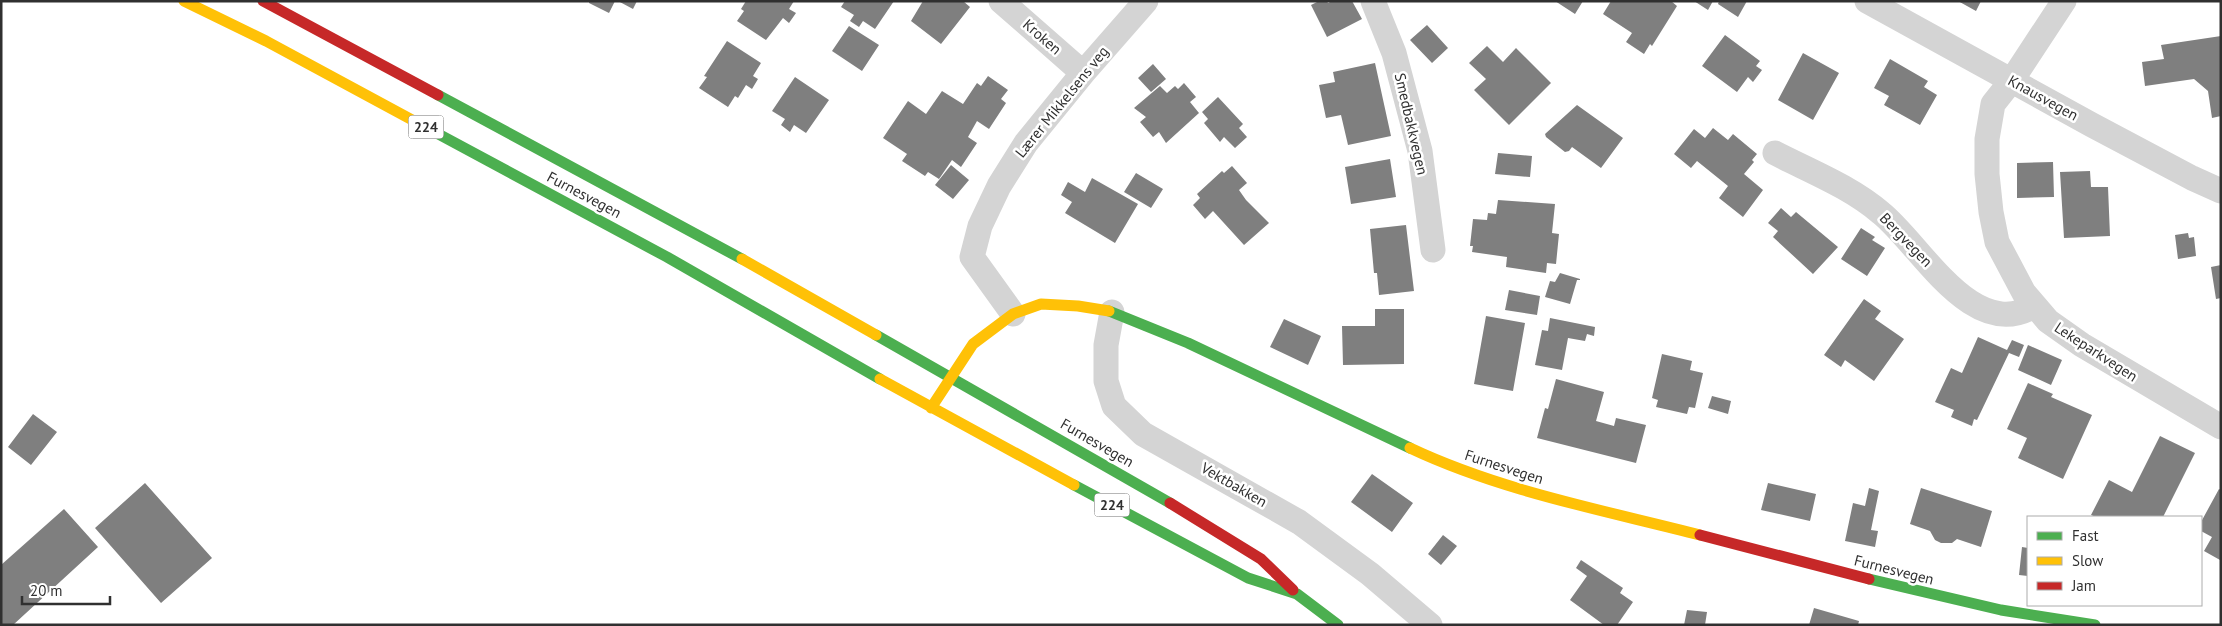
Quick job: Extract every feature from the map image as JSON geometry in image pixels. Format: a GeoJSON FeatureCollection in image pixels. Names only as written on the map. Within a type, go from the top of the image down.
{"type":"FeatureCollection","features":[{"type":"Feature","properties":{"kind":"main road","name":"Furnesvegen"},"geometry":{"type":"LineString","coordinates":[[184,1],[266,41],[667,257],[931,408],[950,376],[973,344],[1013,314],[1041,304],[1078,306],[1112,312],[1188,343],[1433,459],[1505,485],[1929,594],[2001,610],[2094,625]]}},
{"type":"Feature","properties":{"kind":"main road","name":"Furnesvegen"},"geometry":{"type":"LineString","coordinates":[[263,1],[686,228],[950,376],[1262,559],[1297,594]]}},
{"type":"Feature","properties":{"kind":"main road","name":"224"},"geometry":{"type":"LineString","coordinates":[[931,408],[1248,578],[1297,594],[1338,625]]}},
{"type":"Feature","properties":{"kind":"street","name":"Kroken"},"geometry":{"type":"LineString","coordinates":[[1001,1],[1083,73]]}},
{"type":"Feature","properties":{"kind":"street","name":"Lærer Mikkelsens veg"},"geometry":{"type":"LineString","coordinates":[[1013,314],[972,257],[980,226],[999,186],[1026,143],[1083,73],[1146,1]]}},
{"type":"Feature","properties":{"kind":"street","name":"Smedbakkvegen"},"geometry":{"type":"LineString","coordinates":[[1373,1],[1394,53],[1420,151],[1433,250]]}},
{"type":"Feature","properties":{"kind":"street","name":"Knausvegen"},"geometry":{"type":"LineString","coordinates":[[1867,1],[2100,129],[2192,178],[2221,191]]}},
{"type":"Feature","properties":{"kind":"street","name":"Lekeparkvegen"},"geometry":{"type":"LineString","coordinates":[[2064,1],[2012,80],[1993,104],[1987,139],[1988,184],[1997,242],[2013,274],[2034,306],[2048,321],[2082,346],[2221,427]]}},
{"type":"Feature","properties":{"kind":"street","name":"Bergvegen"},"geometry":{"type":"LineString","coordinates":[[1774,153],[1858,197],[1881,212],[1904,234],[1950,288],[1972,304],[1993,312],[2008,315],[2023,313],[2034,306]]}},
{"type":"Feature","properties":{"kind":"street","name":"Vektbakken"},"geometry":{"type":"LineString","coordinates":[[1112,312],[1106,345],[1106,380],[1114,406],[1143,434],[1299,522],[1370,574],[1430,625]]}},
{"type":"Feature","properties":{"kind":"building"},"geometry":{"type":"Polygon","coordinates":[[[589,1],[615,1],[609,13],[589,3],[589,1]]]}},
{"type":"Feature","properties":{"kind":"building"},"geometry":{"type":"Polygon","coordinates":[[[618,1],[637,1],[633,9],[618,1]]]}},
{"type":"Feature","properties":{"kind":"building"},"geometry":{"type":"Polygon","coordinates":[[[746,1],[794,1],[789,9],[796,13],[789,23],[783,18],[766,40],[737,21],[744,11],[741,9],[746,1]]]}},
{"type":"Feature","properties":{"kind":"building"},"geometry":{"type":"Polygon","coordinates":[[[845,1],[894,1],[875,29],[863,21],[859,27],[850,21],[854,15],[841,7],[845,1]]]}},
{"type":"Feature","properties":{"kind":"building"},"geometry":{"type":"Polygon","coordinates":[[[923,1],[963,1],[970,7],[941,44],[911,21],[923,1]]]}},
{"type":"Feature","properties":{"kind":"building"},"geometry":{"type":"Polygon","coordinates":[[[1319,1],[1327,1],[1328,3],[1332,1],[1352,1],[1362,19],[1327,37],[1311,5],[1319,1]]]}},
{"type":"Feature","properties":{"kind":"building"},"geometry":{"type":"Polygon","coordinates":[[[1555,1],[1583,1],[1575,14],[1555,1]]]}},
{"type":"Feature","properties":{"kind":"building"},"geometry":{"type":"Polygon","coordinates":[[[1611,1],[1671,1],[1677,6],[1652,46],[1650,44],[1644,54],[1626,42],[1632,33],[1603,14],[1611,1]]]}},
{"type":"Feature","properties":{"kind":"building"},"geometry":{"type":"Polygon","coordinates":[[[1694,1],[1713,1],[1708,10],[1694,1]]]}},
{"type":"Feature","properties":{"kind":"building"},"geometry":{"type":"Polygon","coordinates":[[[1719,1],[1747,1],[1738,17],[1718,4],[1719,1]]]}},
{"type":"Feature","properties":{"kind":"building"},"geometry":{"type":"Polygon","coordinates":[[[1958,1],[1981,1],[1976,11],[1958,1]]]}},
{"type":"Feature","properties":{"kind":"building"},"geometry":{"type":"Polygon","coordinates":[[[1427,25],[1448,48],[1432,63],[1410,40],[1427,25]]]}},
{"type":"Feature","properties":{"kind":"building"},"geometry":{"type":"Polygon","coordinates":[[[849,26],[879,45],[862,71],[832,51],[849,26]]]}},
{"type":"Feature","properties":{"kind":"building"},"geometry":{"type":"Polygon","coordinates":[[[1725,35],[1760,61],[1756,66],[1762,70],[1753,82],[1748,77],[1737,92],[1702,66],[1725,35]]]}},
{"type":"Feature","properties":{"kind":"building"},"geometry":{"type":"Polygon","coordinates":[[[2221,36],[2221,116],[2212,118],[2208,91],[2194,79],[2145,86],[2142,62],[2164,59],[2161,45],[2221,36]]]}},
{"type":"Feature","properties":{"kind":"building"},"geometry":{"type":"Polygon","coordinates":[[[727,41],[761,63],[753,76],[758,79],[752,89],[746,85],[738,98],[735,96],[728,107],[699,88],[707,77],[704,76],[727,41]]]}},
{"type":"Feature","properties":{"kind":"building"},"geometry":{"type":"Polygon","coordinates":[[[1487,46],[1503,62],[1516,48],[1551,83],[1509,125],[1474,90],[1486,79],[1469,63],[1487,46]]]}},
{"type":"Feature","properties":{"kind":"building"},"geometry":{"type":"Polygon","coordinates":[[[1803,53],[1839,73],[1813,120],[1778,100],[1803,53]]]}},
{"type":"Feature","properties":{"kind":"building"},"geometry":{"type":"Polygon","coordinates":[[[1890,59],[1928,81],[1924,87],[1937,95],[1920,125],[1884,105],[1889,96],[1874,88],[1890,59]]]}},
{"type":"Feature","properties":{"kind":"building"},"geometry":{"type":"Polygon","coordinates":[[[1375,63],[1391,136],[1348,145],[1341,115],[1326,118],[1319,85],[1335,82],[1333,72],[1375,63]]]}},
{"type":"Feature","properties":{"kind":"building"},"geometry":{"type":"Polygon","coordinates":[[[1153,64],[1166,79],[1151,92],[1138,78],[1153,64]]]}},
{"type":"Feature","properties":{"kind":"building"},"geometry":{"type":"Polygon","coordinates":[[[988,76],[1008,90],[1001,99],[1006,103],[989,129],[977,121],[968,137],[977,143],[961,167],[952,160],[939,179],[928,172],[925,176],[902,161],[907,154],[883,138],[908,101],[926,114],[942,91],[963,104],[977,83],[981,86],[988,76]]]}},
{"type":"Feature","properties":{"kind":"building"},"geometry":{"type":"Polygon","coordinates":[[[795,77],[829,100],[806,133],[794,125],[790,132],[781,125],[785,119],[772,111],[795,77]]]}},
{"type":"Feature","properties":{"kind":"building"},"geometry":{"type":"Polygon","coordinates":[[[1184,83],[1196,97],[1190,102],[1199,113],[1166,143],[1159,132],[1153,137],[1140,122],[1146,117],[1134,108],[1160,86],[1167,93],[1175,86],[1178,89],[1184,83]]]}},
{"type":"Feature","properties":{"kind":"building"},"geometry":{"type":"Polygon","coordinates":[[[1218,97],[1243,124],[1239,128],[1247,137],[1235,148],[1224,137],[1220,142],[1204,123],[1208,119],[1202,112],[1218,97]]]}},
{"type":"Feature","properties":{"kind":"building"},"geometry":{"type":"Polygon","coordinates":[[[1577,105],[1623,138],[1601,168],[1572,147],[1569,151],[1565,152],[1546,137],[1545,134],[1577,105]]]}},
{"type":"Feature","properties":{"kind":"building"},"geometry":{"type":"Polygon","coordinates":[[[1713,128],[1728,140],[1733,134],[1757,154],[1752,160],[1754,162],[1744,174],[1763,190],[1743,217],[1719,198],[1728,186],[1697,161],[1691,168],[1674,154],[1694,129],[1705,138],[1713,128]]]}},
{"type":"Feature","properties":{"kind":"building"},"geometry":{"type":"Polygon","coordinates":[[[1498,153],[1532,156],[1530,177],[1495,174],[1498,153]]]}},
{"type":"Feature","properties":{"kind":"building"},"geometry":{"type":"Polygon","coordinates":[[[1390,159],[1396,197],[1351,204],[1345,167],[1390,159]]]}},
{"type":"Feature","properties":{"kind":"building"},"geometry":{"type":"Polygon","coordinates":[[[2053,162],[2054,197],[2017,198],[2017,163],[2053,162]]]}},
{"type":"Feature","properties":{"kind":"building"},"geometry":{"type":"Polygon","coordinates":[[[951,165],[969,180],[953,199],[935,185],[951,165]]]}},
{"type":"Feature","properties":{"kind":"building"},"geometry":{"type":"Polygon","coordinates":[[[1232,166],[1247,183],[1239,190],[1246,200],[1269,223],[1244,245],[1213,211],[1205,219],[1193,205],[1200,198],[1197,194],[1222,171],[1224,173],[1232,166]]]}},
{"type":"Feature","properties":{"kind":"building"},"geometry":{"type":"Polygon","coordinates":[[[2090,171],[2091,187],[2108,187],[2110,236],[2064,238],[2060,172],[2090,171]]]}},
{"type":"Feature","properties":{"kind":"building"},"geometry":{"type":"Polygon","coordinates":[[[1136,173],[1163,189],[1151,208],[1124,192],[1136,173]]]}},
{"type":"Feature","properties":{"kind":"building"},"geometry":{"type":"Polygon","coordinates":[[[1092,178],[1138,204],[1115,243],[1065,213],[1072,202],[1061,195],[1068,182],[1085,192],[1092,178]]]}},
{"type":"Feature","properties":{"kind":"building"},"geometry":{"type":"Polygon","coordinates":[[[1498,200],[1555,204],[1552,233],[1559,234],[1556,264],[1547,263],[1546,273],[1506,267],[1507,257],[1472,252],[1473,246],[1470,246],[1473,219],[1487,220],[1488,213],[1496,214],[1498,200]]]}},
{"type":"Feature","properties":{"kind":"building"},"geometry":{"type":"Polygon","coordinates":[[[1781,208],[1791,217],[1796,212],[1838,247],[1813,274],[1773,237],[1778,231],[1768,223],[1781,208]]]}},
{"type":"Feature","properties":{"kind":"building"},"geometry":{"type":"Polygon","coordinates":[[[1406,225],[1414,291],[1379,295],[1377,273],[1374,273],[1370,229],[1406,225]]]}},
{"type":"Feature","properties":{"kind":"building"},"geometry":{"type":"Polygon","coordinates":[[[1861,228],[1875,237],[1872,240],[1885,248],[1867,276],[1841,259],[1861,228]]]}},
{"type":"Feature","properties":{"kind":"building"},"geometry":{"type":"Polygon","coordinates":[[[2188,233],[2189,238],[2194,237],[2196,256],[2178,259],[2175,235],[2188,233]]]}},
{"type":"Feature","properties":{"kind":"building"},"geometry":{"type":"Polygon","coordinates":[[[2221,265],[2221,298],[2216,299],[2211,267],[2221,265]]]}},
{"type":"Feature","properties":{"kind":"building"},"geometry":{"type":"Polygon","coordinates":[[[1560,273],[1580,279],[1577,280],[1570,304],[1545,297],[1550,281],[1555,282],[1560,273]]]}},
{"type":"Feature","properties":{"kind":"building"},"geometry":{"type":"Polygon","coordinates":[[[1509,290],[1540,296],[1537,315],[1505,310],[1509,290]]]}},
{"type":"Feature","properties":{"kind":"building"},"geometry":{"type":"Polygon","coordinates":[[[1864,299],[1881,311],[1875,319],[1904,339],[1874,381],[1845,360],[1841,367],[1824,355],[1864,299]]]}},
{"type":"Feature","properties":{"kind":"building"},"geometry":{"type":"Polygon","coordinates":[[[1375,309],[1404,309],[1404,364],[1343,365],[1342,326],[1375,326],[1375,309]]]}},
{"type":"Feature","properties":{"kind":"building"},"geometry":{"type":"Polygon","coordinates":[[[1486,316],[1525,323],[1513,391],[1474,384],[1486,316]]]}},
{"type":"Feature","properties":{"kind":"building"},"geometry":{"type":"Polygon","coordinates":[[[1550,318],[1595,327],[1594,336],[1587,334],[1585,341],[1568,338],[1562,370],[1535,365],[1542,330],[1548,331],[1550,318]]]}},
{"type":"Feature","properties":{"kind":"building"},"geometry":{"type":"Polygon","coordinates":[[[1284,319],[1321,336],[1308,365],[1270,347],[1284,319]]]}},
{"type":"Feature","properties":{"kind":"building"},"geometry":{"type":"Polygon","coordinates":[[[1978,337],[2007,350],[2012,340],[2024,345],[2019,357],[2009,353],[1977,420],[1974,419],[1972,426],[1951,417],[1954,410],[1935,402],[1951,368],[1962,373],[1978,337]]]}},
{"type":"Feature","properties":{"kind":"building"},"geometry":{"type":"Polygon","coordinates":[[[2028,345],[2062,360],[2051,385],[2018,370],[2028,345]]]}},
{"type":"Feature","properties":{"kind":"building"},"geometry":{"type":"Polygon","coordinates":[[[1662,354],[1692,361],[1690,370],[1703,373],[1695,408],[1689,407],[1687,414],[1656,407],[1658,400],[1652,398],[1662,354]]]}},
{"type":"Feature","properties":{"kind":"building"},"geometry":{"type":"Polygon","coordinates":[[[1556,379],[1604,392],[1596,421],[1614,426],[1616,418],[1646,425],[1636,463],[1537,438],[1545,408],[1548,409],[1556,379]]]}},
{"type":"Feature","properties":{"kind":"building"},"geometry":{"type":"Polygon","coordinates":[[[2028,383],[2053,394],[2051,397],[2092,415],[2063,479],[2018,458],[2027,438],[2007,429],[2028,383]]]}},
{"type":"Feature","properties":{"kind":"building"},"geometry":{"type":"Polygon","coordinates":[[[1712,396],[1731,401],[1728,414],[1708,408],[1712,396]]]}},
{"type":"Feature","properties":{"kind":"building"},"geometry":{"type":"Polygon","coordinates":[[[33,414],[57,432],[31,465],[8,447],[33,414]]]}},
{"type":"Feature","properties":{"kind":"building"},"geometry":{"type":"Polygon","coordinates":[[[2160,436],[2195,453],[2164,516],[2091,515],[2109,480],[2132,492],[2160,436]]]}},
{"type":"Feature","properties":{"kind":"building"},"geometry":{"type":"Polygon","coordinates":[[[1372,474],[1413,503],[1392,532],[1351,502],[1372,474]]]}},
{"type":"Feature","properties":{"kind":"building"},"geometry":{"type":"Polygon","coordinates":[[[145,483],[212,558],[161,603],[95,528],[145,483]]]}},
{"type":"Feature","properties":{"kind":"building"},"geometry":{"type":"Polygon","coordinates":[[[1768,483],[1816,494],[1810,521],[1761,510],[1768,483]]]}},
{"type":"Feature","properties":{"kind":"building"},"geometry":{"type":"Polygon","coordinates":[[[1869,488],[1879,491],[1871,530],[1878,531],[1875,547],[1845,541],[1853,503],[1865,506],[1869,488]]]}},
{"type":"Feature","properties":{"kind":"building"},"geometry":{"type":"Polygon","coordinates":[[[1921,488],[1992,511],[1981,547],[1957,539],[1952,543],[1941,543],[1935,540],[1930,531],[1910,524],[1921,488]]]}},
{"type":"Feature","properties":{"kind":"building"},"geometry":{"type":"Polygon","coordinates":[[[2219,489],[2221,490],[2220,560],[2204,551],[2212,537],[2202,532],[2202,520],[2219,489]]]}},
{"type":"Feature","properties":{"kind":"building"},"geometry":{"type":"Polygon","coordinates":[[[64,509],[98,547],[13,625],[1,625],[1,565],[64,509]]]}},
{"type":"Feature","properties":{"kind":"building"},"geometry":{"type":"Polygon","coordinates":[[[1443,535],[1457,546],[1441,565],[1428,554],[1443,535]]]}},
{"type":"Feature","properties":{"kind":"building"},"geometry":{"type":"Polygon","coordinates":[[[2022,547],[2027,548],[2027,576],[2019,575],[2022,547]]]}},
{"type":"Feature","properties":{"kind":"building"},"geometry":{"type":"Polygon","coordinates":[[[1581,560],[1623,588],[1620,593],[1633,602],[1617,625],[1604,625],[1570,600],[1587,576],[1576,568],[1581,560]]]}},
{"type":"Feature","properties":{"kind":"building"},"geometry":{"type":"Polygon","coordinates":[[[1814,608],[1859,621],[1858,625],[1809,625],[1814,608]]]}},
{"type":"Feature","properties":{"kind":"building"},"geometry":{"type":"Polygon","coordinates":[[[1687,610],[1707,612],[1705,625],[1684,625],[1687,610]]]}},
{"type":"Feature","properties":{"kind":"traffic: fast"},"geometry":{"type":"LineString","coordinates":[[438,95],[742,259]]}},
{"type":"Feature","properties":{"kind":"traffic: fast"},"geometry":{"type":"LineString","coordinates":[[416,122],[667,257],[880,379]]}},
{"type":"Feature","properties":{"kind":"traffic: fast"},"geometry":{"type":"LineString","coordinates":[[1109,311],[1188,343],[1410,448]]}},
{"type":"Feature","properties":{"kind":"traffic: fast"},"geometry":{"type":"LineString","coordinates":[[876,335],[1170,503]]}},
{"type":"Feature","properties":{"kind":"traffic: fast"},"geometry":{"type":"LineString","coordinates":[[1074,485],[1248,578],[1297,594],[1338,625]]}},
{"type":"Feature","properties":{"kind":"traffic: fast"},"geometry":{"type":"LineString","coordinates":[[1869,579],[2001,610],[2095,625]]}},
{"type":"Feature","properties":{"kind":"traffic: slow"},"geometry":{"type":"LineString","coordinates":[[184,1],[266,41],[416,122]]}},
{"type":"Feature","properties":{"kind":"traffic: slow"},"geometry":{"type":"LineString","coordinates":[[742,259],[876,335]]}},
{"type":"Feature","properties":{"kind":"traffic: slow"},"geometry":{"type":"LineString","coordinates":[[931,408],[973,344],[1013,314],[1041,304],[1078,306],[1109,311]]}},
{"type":"Feature","properties":{"kind":"traffic: slow"},"geometry":{"type":"LineString","coordinates":[[880,379],[1074,485]]}},
{"type":"Feature","properties":{"kind":"traffic: slow"},"geometry":{"type":"LineString","coordinates":[[1410,448],[1445,463],[1516,488],[1700,535]]}},
{"type":"Feature","properties":{"kind":"traffic: jam"},"geometry":{"type":"LineString","coordinates":[[263,1],[438,95]]}},
{"type":"Feature","properties":{"kind":"traffic: jam"},"geometry":{"type":"LineString","coordinates":[[1170,503],[1261,559],[1293,590]]}},
{"type":"Feature","properties":{"kind":"traffic: jam"},"geometry":{"type":"LineString","coordinates":[[1700,535],[1869,579]]}}]}
